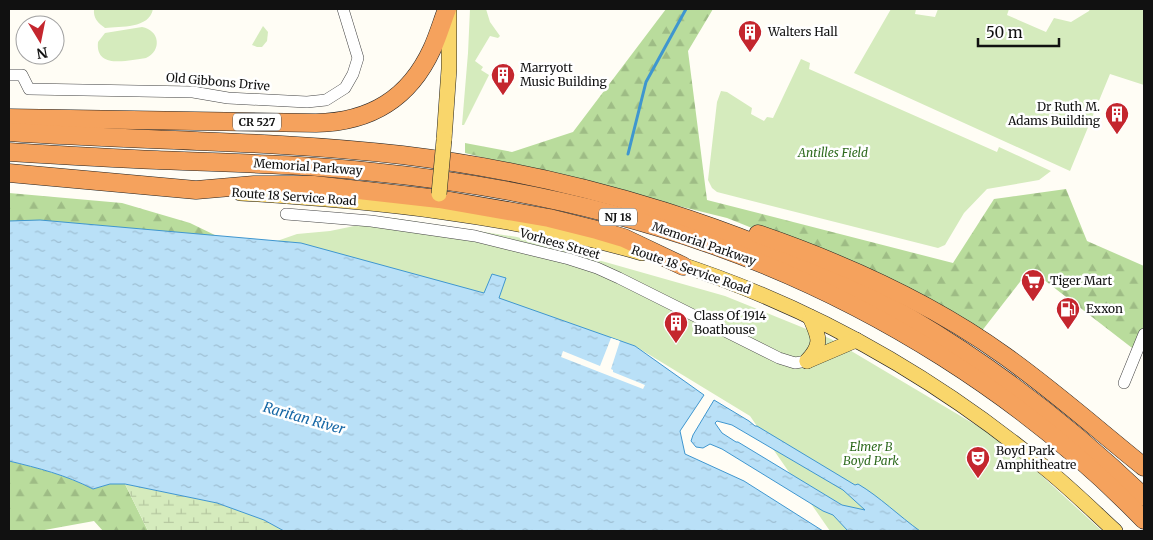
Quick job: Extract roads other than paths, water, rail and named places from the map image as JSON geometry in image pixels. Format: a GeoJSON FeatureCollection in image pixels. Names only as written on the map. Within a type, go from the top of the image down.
{"type":"FeatureCollection","features":[{"type":"Feature","properties":{"kind":"highway","name":"CR 527"},"geometry":{"type":"LineString","coordinates":[[9,118],[306,123],[352,120],[381,108],[399,95],[415,79],[433,48],[448,9]]}},
{"type":"Feature","properties":{"kind":"highway","name":"Memorial Parkway"},"geometry":{"type":"LineString","coordinates":[[9,132],[287,146],[382,153],[496,169],[580,187],[690,221],[748,241],[818,271],[893,309],[974,359],[1041,407],[1081,439],[1144,497]]}},
{"type":"Feature","properties":{"kind":"highway","name":"Memorial Parkway"},"geometry":{"type":"LineString","coordinates":[[9,152],[300,166],[398,174],[458,182],[548,200],[629,220],[702,242],[775,270],[846,303],[899,331],[946,360],[1011,404],[1063,445],[1144,520]]}},
{"type":"Feature","properties":{"kind":"highway"},"geometry":{"type":"LineString","coordinates":[[9,173],[196,190],[254,185],[307,185],[439,196],[598,230],[624,238],[683,266]]}},
{"type":"Feature","properties":{"kind":"highway"},"geometry":{"type":"LineString","coordinates":[[580,187],[644,198],[714,219],[816,255],[890,288],[946,318],[1004,355],[1068,403],[1144,467]]}},
{"type":"Feature","properties":{"kind":"highway"},"geometry":{"type":"LineString","coordinates":[[1119,446],[1144,474]]}},
{"type":"Feature","properties":{"kind":"main road"},"geometry":{"type":"LineString","coordinates":[[439,196],[449,69],[448,9]]}},
{"type":"Feature","properties":{"kind":"main road","name":"Route 18 Service Road"},"geometry":{"type":"LineString","coordinates":[[196,190],[343,200],[466,215],[557,231],[628,248],[762,295],[856,340],[915,374],[991,425],[1041,464],[1115,531]]}},
{"type":"Feature","properties":{"kind":"main road"},"geometry":{"type":"LineString","coordinates":[[807,361],[817,349],[819,342],[810,317]]}},
{"type":"Feature","properties":{"kind":"main road"},"geometry":{"type":"LineString","coordinates":[[807,361],[856,340]]}},
{"type":"Feature","properties":{"kind":"street","name":"Old Gibbons Drive"},"geometry":{"type":"LineString","coordinates":[[9,75],[22,76],[29,89],[194,92],[228,98],[307,102],[326,100],[345,88],[353,74],[358,58],[343,9]]}},
{"type":"Feature","properties":{"kind":"street","name":"Vorhees Street"},"geometry":{"type":"LineString","coordinates":[[286,214],[371,221],[476,236],[569,260],[597,268],[619,278],[779,358],[795,363],[807,361]]}},
{"type":"Feature","properties":{"kind":"street"},"geometry":{"type":"LineString","coordinates":[[1124,383],[1144,334]]}},
{"type":"Feature","properties":{"kind":"water","name":"Raritan River"},"geometry":{"type":"Polygon","coordinates":[[[40,220],[301,243],[484,293],[492,274],[506,278],[499,298],[635,346],[704,395],[680,431],[685,454],[744,481],[823,531],[284,531],[264,520],[217,503],[125,484],[110,484],[93,489],[41,469],[9,461],[9,221],[40,220]]]}},
{"type":"Feature","properties":{"kind":"water"},"geometry":{"type":"Polygon","coordinates":[[[714,400],[855,485],[858,484],[866,489],[920,531],[848,531],[833,515],[823,511],[722,449],[710,444],[703,448],[696,447],[691,441],[714,400]],[[717,421],[715,423],[722,433],[842,505],[865,510],[843,490],[732,425],[717,421]]]}},
{"type":"Feature","properties":{"kind":"waterway"},"geometry":{"type":"LineString","coordinates":[[628,154],[646,82],[686,9]]}},
{"type":"Feature","properties":{"kind":"place","name":"Walters Hall"},"geometry":{"type":"Point","coordinates":[750,53]}},
{"type":"Feature","properties":{"kind":"place","name":"Marryott Music Building"},"geometry":{"type":"Point","coordinates":[503,96]}},
{"type":"Feature","properties":{"kind":"place","name":"Dr Ruth M. Adams Building"},"geometry":{"type":"Point","coordinates":[1117,135]}},
{"type":"Feature","properties":{"kind":"place","name":"Tiger Mart"},"geometry":{"type":"Point","coordinates":[1033,302]}},
{"type":"Feature","properties":{"kind":"place","name":"Exxon"},"geometry":{"type":"Point","coordinates":[1068,330]}},
{"type":"Feature","properties":{"kind":"place","name":"Class Of 1914 Boathouse"},"geometry":{"type":"Point","coordinates":[676,344]}},
{"type":"Feature","properties":{"kind":"place","name":"Boyd Park Amphitheatre"},"geometry":{"type":"Point","coordinates":[978,479]}},
{"type":"Feature","properties":{"kind":"park label","name":"Antilles Field"},"geometry":{"type":"Point","coordinates":[833,153]}},
{"type":"Feature","properties":{"kind":"park label","name":"Elmer B Boyd Park"},"geometry":{"type":"Point","coordinates":[871,454]}}]}
